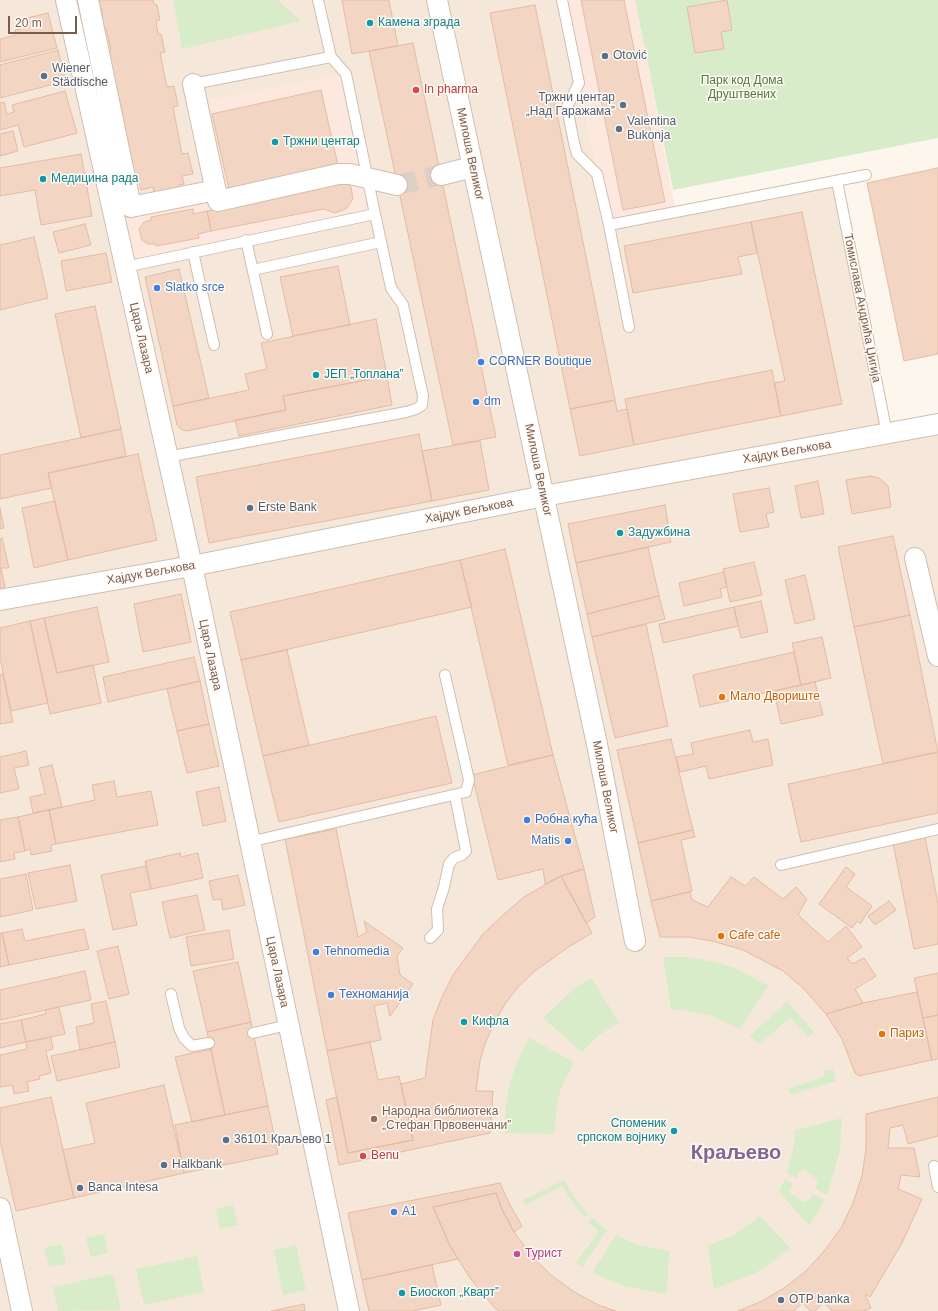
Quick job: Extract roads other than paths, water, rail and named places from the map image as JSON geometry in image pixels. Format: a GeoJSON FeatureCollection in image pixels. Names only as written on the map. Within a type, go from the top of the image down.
{"type":"FeatureCollection","features":[{"type":"Feature","properties":{"kind":"street","name":"Цара Лазара"},"geometry":{"type":"LineString","coordinates":[[66,0],[192,566],[349,1311]]}},
{"type":"Feature","properties":{"kind":"street"},"geometry":{"type":"LineString","coordinates":[[88,0],[131,207],[216,190]]}},
{"type":"Feature","properties":{"kind":"street","name":"Милоша Великог"},"geometry":{"type":"LineString","coordinates":[[437,0],[598,749],[635,941]]}},
{"type":"Feature","properties":{"kind":"street"},"geometry":{"type":"LineString","coordinates":[[193,84],[218,201],[338,174],[350,174],[368,180],[397,185]]}},
{"type":"Feature","properties":{"kind":"street"},"geometry":{"type":"LineString","coordinates":[[441,175],[472,167]]}},
{"type":"Feature","properties":{"kind":"street","name":"Хајдук Вељкова"},"geometry":{"type":"LineString","coordinates":[[0,600],[192,566],[544,496],[938,424]]}},
{"type":"Feature","properties":{"kind":"street"},"geometry":{"type":"LineString","coordinates":[[915,558],[938,656]]}},
{"type":"Feature","properties":{"kind":"street"},"geometry":{"type":"LineString","coordinates":[[0,1208],[6,1264],[22,1311]]}},
{"type":"Feature","properties":{"kind":"lane"},"geometry":{"type":"LineString","coordinates":[[167,457],[406,412],[416,409],[422,405],[423,396],[403,305],[391,288],[346,74],[331,58],[318,0]]}},
{"type":"Feature","properties":{"kind":"lane"},"geometry":{"type":"LineString","coordinates":[[562,0],[579,83],[567,107],[574,143],[577,154],[597,174],[609,225],[629,327]]}},
{"type":"Feature","properties":{"kind":"lane"},"geometry":{"type":"LineString","coordinates":[[193,84],[331,58]]}},
{"type":"Feature","properties":{"kind":"lane"},"geometry":{"type":"LineString","coordinates":[[609,225],[866,175]]}},
{"type":"Feature","properties":{"kind":"lane","name":"Томислава Андрића Џигија"},"geometry":{"type":"LineString","coordinates":[[837,181],[887,434]]}},
{"type":"Feature","properties":{"kind":"lane"},"geometry":{"type":"LineString","coordinates":[[125,266],[375,214]]}},
{"type":"Feature","properties":{"kind":"lane"},"geometry":{"type":"LineString","coordinates":[[246,240],[267,334]]}},
{"type":"Feature","properties":{"kind":"lane"},"geometry":{"type":"LineString","coordinates":[[253,270],[381,242]]}},
{"type":"Feature","properties":{"kind":"lane"},"geometry":{"type":"LineString","coordinates":[[193,252],[214,345]]}},
{"type":"Feature","properties":{"kind":"lane"},"geometry":{"type":"LineString","coordinates":[[249,842],[466,792],[469,780],[445,675]]}},
{"type":"Feature","properties":{"kind":"lane"},"geometry":{"type":"LineString","coordinates":[[430,938],[438,930],[437,909],[449,864],[454,858],[462,855],[466,851],[455,795]]}},
{"type":"Feature","properties":{"kind":"lane"},"geometry":{"type":"LineString","coordinates":[[781,865],[938,829]]}},
{"type":"Feature","properties":{"kind":"lane"},"geometry":{"type":"LineString","coordinates":[[171,994],[179,1028],[184,1038],[192,1046],[209,1043]]}},
{"type":"Feature","properties":{"kind":"lane"},"geometry":{"type":"LineString","coordinates":[[253,1033],[288,1025]]}},
{"type":"Feature","properties":{"kind":"lane"},"geometry":{"type":"LineString","coordinates":[[934,1166],[938,1187]]}},
{"type":"Feature","properties":{"kind":"tunnel"},"geometry":{"type":"LineString","coordinates":[[397,185],[441,175]]}},
{"type":"Feature","properties":{"kind":"place","name":"Камена зграда"},"geometry":{"type":"Point","coordinates":[370,23]}},
{"type":"Feature","properties":{"kind":"place","name":"Otović"},"geometry":{"type":"Point","coordinates":[605,56]}},
{"type":"Feature","properties":{"kind":"place","name":"Wiener Städtische"},"geometry":{"type":"Point","coordinates":[44,76]}},
{"type":"Feature","properties":{"kind":"place","name":"In pharma"},"geometry":{"type":"Point","coordinates":[416,90]}},
{"type":"Feature","properties":{"kind":"place","name":"Тржни центар „Над Гаражама”"},"geometry":{"type":"Point","coordinates":[623,105]}},
{"type":"Feature","properties":{"kind":"place","name":"Valentina Bukonja"},"geometry":{"type":"Point","coordinates":[619,129]}},
{"type":"Feature","properties":{"kind":"place","name":"Тржни центар"},"geometry":{"type":"Point","coordinates":[275,142]}},
{"type":"Feature","properties":{"kind":"place","name":"Медицина рада"},"geometry":{"type":"Point","coordinates":[43,179]}},
{"type":"Feature","properties":{"kind":"place","name":"Slatko srce"},"geometry":{"type":"Point","coordinates":[157,288]}},
{"type":"Feature","properties":{"kind":"place","name":"CORNER Boutique"},"geometry":{"type":"Point","coordinates":[481,362]}},
{"type":"Feature","properties":{"kind":"place","name":"ЈЕП „Топлана”"},"geometry":{"type":"Point","coordinates":[316,375]}},
{"type":"Feature","properties":{"kind":"place","name":"dm"},"geometry":{"type":"Point","coordinates":[476,402]}},
{"type":"Feature","properties":{"kind":"place","name":"Erste Bank"},"geometry":{"type":"Point","coordinates":[250,508]}},
{"type":"Feature","properties":{"kind":"place","name":"Задужбина"},"geometry":{"type":"Point","coordinates":[620,533]}},
{"type":"Feature","properties":{"kind":"place","name":"Мало Двориште"},"geometry":{"type":"Point","coordinates":[722,697]}},
{"type":"Feature","properties":{"kind":"place","name":"Робна кућа"},"geometry":{"type":"Point","coordinates":[527,820]}},
{"type":"Feature","properties":{"kind":"place","name":"Matis"},"geometry":{"type":"Point","coordinates":[568,841]}},
{"type":"Feature","properties":{"kind":"place","name":"Cafe cafe"},"geometry":{"type":"Point","coordinates":[721,936]}},
{"type":"Feature","properties":{"kind":"place","name":"Tehnomedia"},"geometry":{"type":"Point","coordinates":[316,952]}},
{"type":"Feature","properties":{"kind":"place","name":"Техноманија"},"geometry":{"type":"Point","coordinates":[331,995]}},
{"type":"Feature","properties":{"kind":"place","name":"Кифла"},"geometry":{"type":"Point","coordinates":[464,1022]}},
{"type":"Feature","properties":{"kind":"place","name":"Париз"},"geometry":{"type":"Point","coordinates":[882,1034]}},
{"type":"Feature","properties":{"kind":"place","name":"Народна библиотека „Стефан Првовенчани”"},"geometry":{"type":"Point","coordinates":[374,1119]}},
{"type":"Feature","properties":{"kind":"place","name":"Споменик српском војнику"},"geometry":{"type":"Point","coordinates":[674,1131]}},
{"type":"Feature","properties":{"kind":"place","name":"36101 Краљево 1"},"geometry":{"type":"Point","coordinates":[226,1140]}},
{"type":"Feature","properties":{"kind":"place","name":"Benu"},"geometry":{"type":"Point","coordinates":[363,1156]}},
{"type":"Feature","properties":{"kind":"place","name":"Halkbank"},"geometry":{"type":"Point","coordinates":[164,1165]}},
{"type":"Feature","properties":{"kind":"place","name":"Banca Intesa"},"geometry":{"type":"Point","coordinates":[80,1188]}},
{"type":"Feature","properties":{"kind":"place","name":"A1"},"geometry":{"type":"Point","coordinates":[394,1212]}},
{"type":"Feature","properties":{"kind":"place","name":"Турист"},"geometry":{"type":"Point","coordinates":[517,1254]}},
{"type":"Feature","properties":{"kind":"place","name":"Биоскоп „Кварт”"},"geometry":{"type":"Point","coordinates":[402,1293]}},
{"type":"Feature","properties":{"kind":"place","name":"OTP banka"},"geometry":{"type":"Point","coordinates":[781,1300]}},
{"type":"Feature","properties":{"kind":"district","name":"Краљево"},"geometry":{"type":"Point","coordinates":[736,1153]}},
{"type":"Feature","properties":{"kind":"park label","name":"Парк код Дома Друштвених"},"geometry":{"type":"Point","coordinates":[742,88]}}]}
